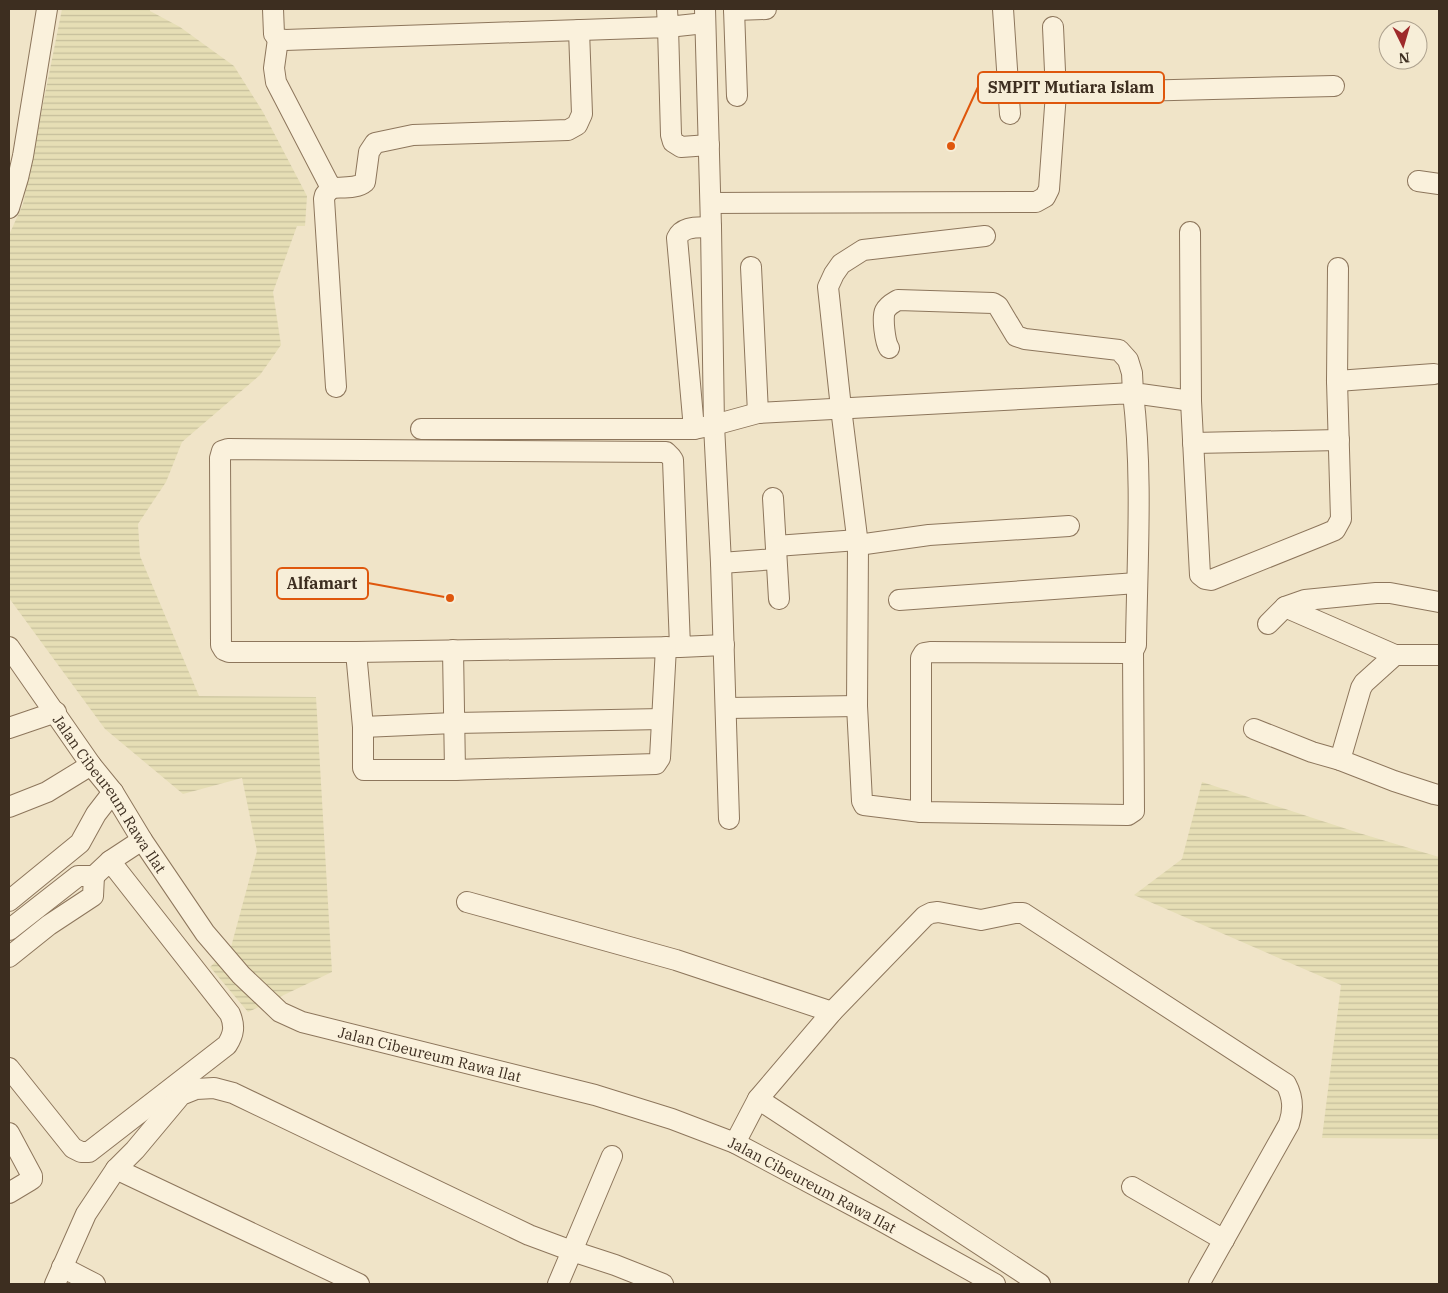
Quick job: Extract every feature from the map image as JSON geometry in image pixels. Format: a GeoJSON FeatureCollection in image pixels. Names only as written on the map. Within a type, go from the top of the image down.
{"type":"FeatureCollection","features":[{"type":"Feature","properties":{"kind":"street"},"geometry":{"type":"LineString","coordinates":[[9,208],[23,156],[47,9]]}},
{"type":"Feature","properties":{"kind":"street"},"geometry":{"type":"LineString","coordinates":[[273,9],[274,34],[278,39],[284,40],[579,30],[668,18],[705,16],[711,203],[714,425],[721,563],[729,819]]}},
{"type":"Feature","properties":{"kind":"street"},"geometry":{"type":"LineString","coordinates":[[737,96],[734,10],[766,9]]}},
{"type":"Feature","properties":{"kind":"street"},"geometry":{"type":"LineString","coordinates":[[1003,9],[1010,114]]}},
{"type":"Feature","properties":{"kind":"street"},"geometry":{"type":"LineString","coordinates":[[668,18],[671,135],[673,142],[681,147],[709,144]]}},
{"type":"Feature","properties":{"kind":"street"},"geometry":{"type":"LineString","coordinates":[[711,203],[1036,202],[1045,197],[1049,190],[1056,94],[1053,27]]}},
{"type":"Feature","properties":{"kind":"street"},"geometry":{"type":"LineString","coordinates":[[336,387],[325,195],[331,188],[362,185],[365,182],[369,152],[375,144],[384,140],[421,135],[568,130],[577,126],[582,114],[579,30]]}},
{"type":"Feature","properties":{"kind":"street"},"geometry":{"type":"LineString","coordinates":[[278,39],[274,68],[276,82],[331,188]]}},
{"type":"Feature","properties":{"kind":"street"},"geometry":{"type":"LineString","coordinates":[[1056,94],[1334,86]]}},
{"type":"Feature","properties":{"kind":"street"},"geometry":{"type":"LineString","coordinates":[[1418,181],[1439,184]]}},
{"type":"Feature","properties":{"kind":"street"},"geometry":{"type":"LineString","coordinates":[[694,429],[678,238],[685,229],[711,227]]}},
{"type":"Feature","properties":{"kind":"street"},"geometry":{"type":"LineString","coordinates":[[1190,232],[1191,400],[1200,575],[1204,579],[1211,580],[1335,530],[1341,519],[1338,268]]}},
{"type":"Feature","properties":{"kind":"street"},"geometry":{"type":"LineString","coordinates":[[889,348],[886,341],[884,313],[890,305],[898,300],[993,303],[998,306],[1016,336],[1025,339],[1118,350],[1128,360],[1132,373],[1139,469],[1136,645],[1133,651],[1134,811],[1128,815],[921,812],[864,805],[862,801],[857,706],[858,543],[828,287],[841,264],[862,250],[985,236]]}},
{"type":"Feature","properties":{"kind":"street"},"geometry":{"type":"LineString","coordinates":[[751,267],[758,414]]}},
{"type":"Feature","properties":{"kind":"street"},"geometry":{"type":"LineString","coordinates":[[1338,381],[1434,374]]}},
{"type":"Feature","properties":{"kind":"street"},"geometry":{"type":"LineString","coordinates":[[421,429],[694,429],[758,414],[841,408],[1133,392],[1191,400]]}},
{"type":"Feature","properties":{"kind":"street"},"geometry":{"type":"LineString","coordinates":[[1193,444],[1339,440]]}},
{"type":"Feature","properties":{"kind":"street"},"geometry":{"type":"LineString","coordinates":[[356,652],[363,727],[362,768],[364,770],[455,770],[654,765],[660,758],[662,719],[673,647],[673,460],[666,452],[228,449],[222,451],[220,458],[221,645],[224,650],[229,652],[356,652],[673,647],[724,645]]}},
{"type":"Feature","properties":{"kind":"street"},"geometry":{"type":"LineString","coordinates":[[774,498],[779,599]]}},
{"type":"Feature","properties":{"kind":"street"},"geometry":{"type":"LineString","coordinates":[[721,563],[776,552],[930,535],[1069,526]]}},
{"type":"Feature","properties":{"kind":"street"},"geometry":{"type":"LineString","coordinates":[[899,600],[1137,583]]}},
{"type":"Feature","properties":{"kind":"street"},"geometry":{"type":"LineString","coordinates":[[1268,624],[1285,607],[1305,600],[1376,593],[1401,594],[1439,602]]}},
{"type":"Feature","properties":{"kind":"street"},"geometry":{"type":"LineString","coordinates":[[1285,607],[1395,655],[1439,655]]}},
{"type":"Feature","properties":{"kind":"street","name":"Jalan Cibeureum Rawa Ilat"},"geometry":{"type":"LineString","coordinates":[[9,647],[56,712],[91,765],[113,792],[142,840],[205,932],[241,975],[280,1012],[302,1022],[595,1095],[672,1119],[735,1143],[878,1219],[992,1284]]}},
{"type":"Feature","properties":{"kind":"street"},"geometry":{"type":"LineString","coordinates":[[452,650],[455,770]]}},
{"type":"Feature","properties":{"kind":"street"},"geometry":{"type":"LineString","coordinates":[[921,812],[920,658],[924,653],[1128,654],[1133,651]]}},
{"type":"Feature","properties":{"kind":"street"},"geometry":{"type":"LineString","coordinates":[[1340,760],[1359,694],[1364,683],[1395,655]]}},
{"type":"Feature","properties":{"kind":"street"},"geometry":{"type":"LineString","coordinates":[[726,708],[857,706]]}},
{"type":"Feature","properties":{"kind":"street"},"geometry":{"type":"LineString","coordinates":[[9,728],[56,712]]}},
{"type":"Feature","properties":{"kind":"street"},"geometry":{"type":"LineString","coordinates":[[363,727],[454,723],[662,719]]}},
{"type":"Feature","properties":{"kind":"street"},"geometry":{"type":"LineString","coordinates":[[1254,729],[1394,782],[1439,795]]}},
{"type":"Feature","properties":{"kind":"street"},"geometry":{"type":"LineString","coordinates":[[9,807],[47,792],[91,765]]}},
{"type":"Feature","properties":{"kind":"street"},"geometry":{"type":"LineString","coordinates":[[9,901],[80,843],[96,814],[113,792]]}},
{"type":"Feature","properties":{"kind":"street"},"geometry":{"type":"LineString","coordinates":[[9,930],[93,896],[94,876],[110,861],[142,840]]}},
{"type":"Feature","properties":{"kind":"street"},"geometry":{"type":"LineString","coordinates":[[9,1068],[73,1148],[81,1152],[89,1152],[226,1045],[231,1038],[234,1030],[230,1014],[110,861]]}},
{"type":"Feature","properties":{"kind":"street"},"geometry":{"type":"LineString","coordinates":[[466,902],[676,960],[832,1012]]}},
{"type":"Feature","properties":{"kind":"street"},"geometry":{"type":"LineString","coordinates":[[735,1143],[758,1099],[832,1012],[925,916],[938,912],[981,920],[1015,912],[1023,914],[1286,1084],[1290,1092],[1293,1113],[1289,1124],[1199,1284]]}},
{"type":"Feature","properties":{"kind":"street"},"geometry":{"type":"LineString","coordinates":[[9,957],[43,917]]}},
{"type":"Feature","properties":{"kind":"street"},"geometry":{"type":"LineString","coordinates":[[95,1284],[58,1276],[86,1214],[116,1169],[135,1150],[181,1095],[196,1088],[214,1088],[233,1093],[528,1235],[663,1284]]}},
{"type":"Feature","properties":{"kind":"street"},"geometry":{"type":"LineString","coordinates":[[758,1099],[1040,1284]]}},
{"type":"Feature","properties":{"kind":"street"},"geometry":{"type":"LineString","coordinates":[[9,1133],[32,1176],[32,1179],[9,1193]]}},
{"type":"Feature","properties":{"kind":"street"},"geometry":{"type":"LineString","coordinates":[[558,1284],[612,1156]]}},
{"type":"Feature","properties":{"kind":"street"},"geometry":{"type":"LineString","coordinates":[[116,1169],[358,1284]]}},
{"type":"Feature","properties":{"kind":"street"},"geometry":{"type":"LineString","coordinates":[[1132,1187],[1224,1240]]}},
{"type":"Feature","properties":{"kind":"shaded area"},"geometry":{"type":"Polygon","coordinates":[[[62,9],[150,9],[150,11],[180,27],[234,66],[263,112],[307,196],[305,226],[297,226],[273,292],[281,345],[260,375],[182,442],[166,482],[138,524],[140,556],[199,696],[316,697],[332,972],[248,1012],[210,967],[231,947],[257,851],[242,778],[183,794],[105,729],[9,598],[9,235],[23,204],[62,9]]]}},
{"type":"Feature","properties":{"kind":"shaded area"},"geometry":{"type":"Polygon","coordinates":[[[1202,782],[1439,857],[1439,1139],[1322,1138],[1341,985],[1134,895],[1182,859],[1202,782]]]}},
{"type":"Feature","properties":{"kind":"place","name":"SMPIT Mutiara Islam"},"geometry":{"type":"Point","coordinates":[951,146]}},
{"type":"Feature","properties":{"kind":"place","name":"Alfamart"},"geometry":{"type":"Point","coordinates":[450,598]}}]}
